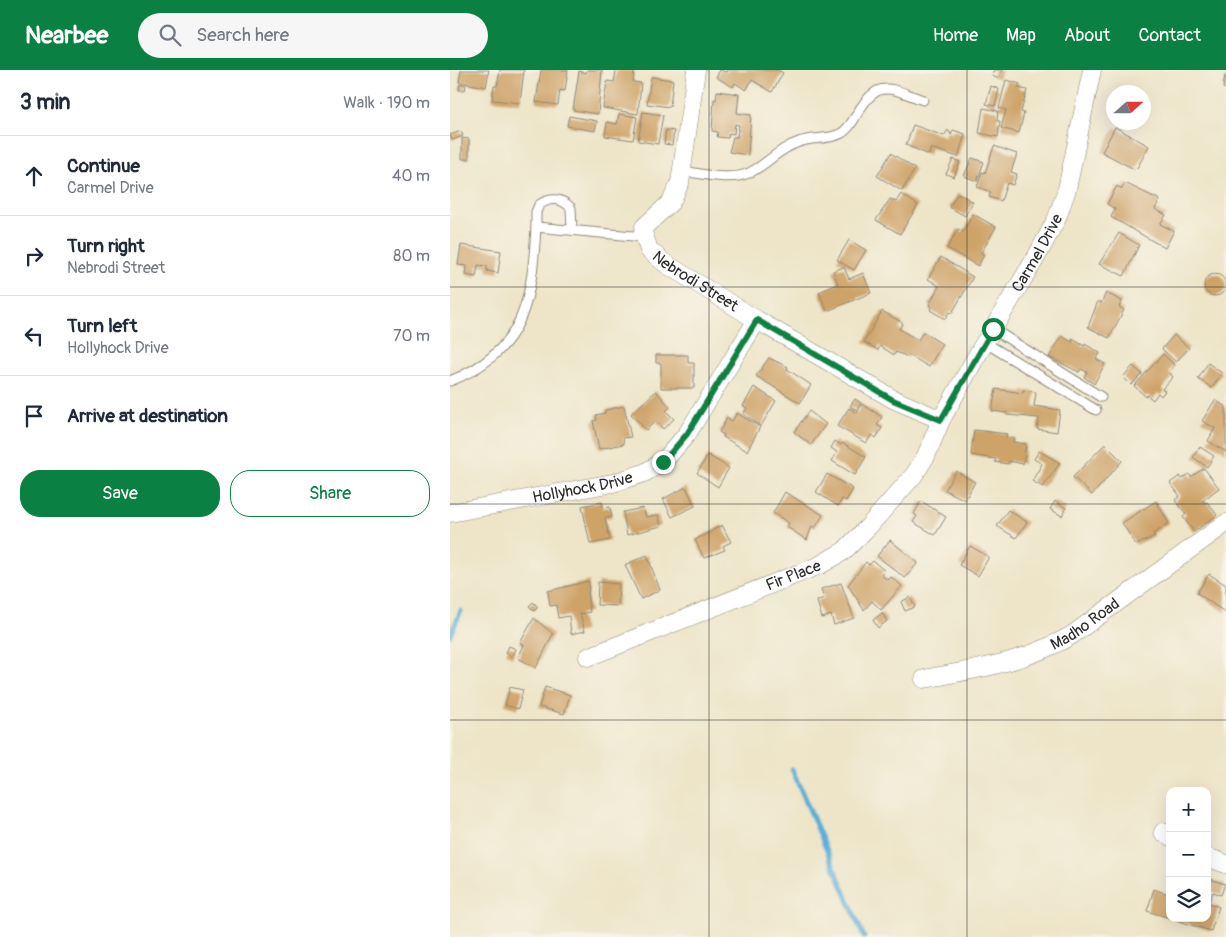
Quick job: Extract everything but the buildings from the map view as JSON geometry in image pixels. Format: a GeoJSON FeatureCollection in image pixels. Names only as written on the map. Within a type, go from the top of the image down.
{"type":"FeatureCollection","features":[{"type":"Feature","properties":{"kind":"street","name":"Nebrodi Street"},"geometry":{"type":"LineString","coordinates":[[696,70],[683,171],[671,202],[644,227],[644,237],[650,250],[666,264],[893,400],[941,420]]}},
{"type":"Feature","properties":{"kind":"street","name":"Carmel Drive"},"geometry":{"type":"LineString","coordinates":[[941,420],[1057,218],[1074,162],[1092,70]]}},
{"type":"Feature","properties":{"kind":"street","name":"Hollyhock Drive"},"geometry":{"type":"LineString","coordinates":[[450,513],[613,483],[644,473],[663,462],[687,434],[757,320]]}},
{"type":"Feature","properties":{"kind":"street","name":"Fir Place"},"geometry":{"type":"LineString","coordinates":[[588,657],[801,573],[844,551],[914,475],[926,456],[941,420]]}},
{"type":"Feature","properties":{"kind":"street","name":"Madho Road"},"geometry":{"type":"LineString","coordinates":[[924,679],[995,666],[1028,657],[1048,649],[1072,636],[1226,523]]}},
{"type":"Feature","properties":{"kind":"street"},"geometry":{"type":"LineString","coordinates":[[1211,858],[1226,864]]}},
{"type":"Feature","properties":{"kind":"lane"},"geometry":{"type":"LineString","coordinates":[[683,171],[731,177],[750,173],[785,148],[797,142],[839,134],[852,122],[867,97],[880,89],[891,89],[924,100]]}},
{"type":"Feature","properties":{"kind":"lane"},"geometry":{"type":"LineString","coordinates":[[450,381],[484,365],[507,342],[524,310],[533,276],[536,212],[539,205],[552,199],[566,203],[571,208],[572,229]]}},
{"type":"Feature","properties":{"kind":"lane"},"geometry":{"type":"LineString","coordinates":[[536,228],[572,229],[644,237]]}},
{"type":"Feature","properties":{"kind":"lane"},"geometry":{"type":"LineString","coordinates":[[989,336],[1101,397]]}},
{"type":"Feature","properties":{"kind":"lane"},"geometry":{"type":"LineString","coordinates":[[989,336],[1096,410]]}},
{"type":"Feature","properties":{"kind":"waterway"},"geometry":{"type":"LineString","coordinates":[[450,635],[461,611]]}},
{"type":"Feature","properties":{"kind":"waterway"},"geometry":{"type":"LineString","coordinates":[[792,769],[864,937]]}},
{"type":"Feature","properties":{"kind":"route"},"geometry":{"type":"LineString","coordinates":[[663,462],[677,448],[687,434],[757,320],[893,400],[941,420],[993,329]]}}]}
